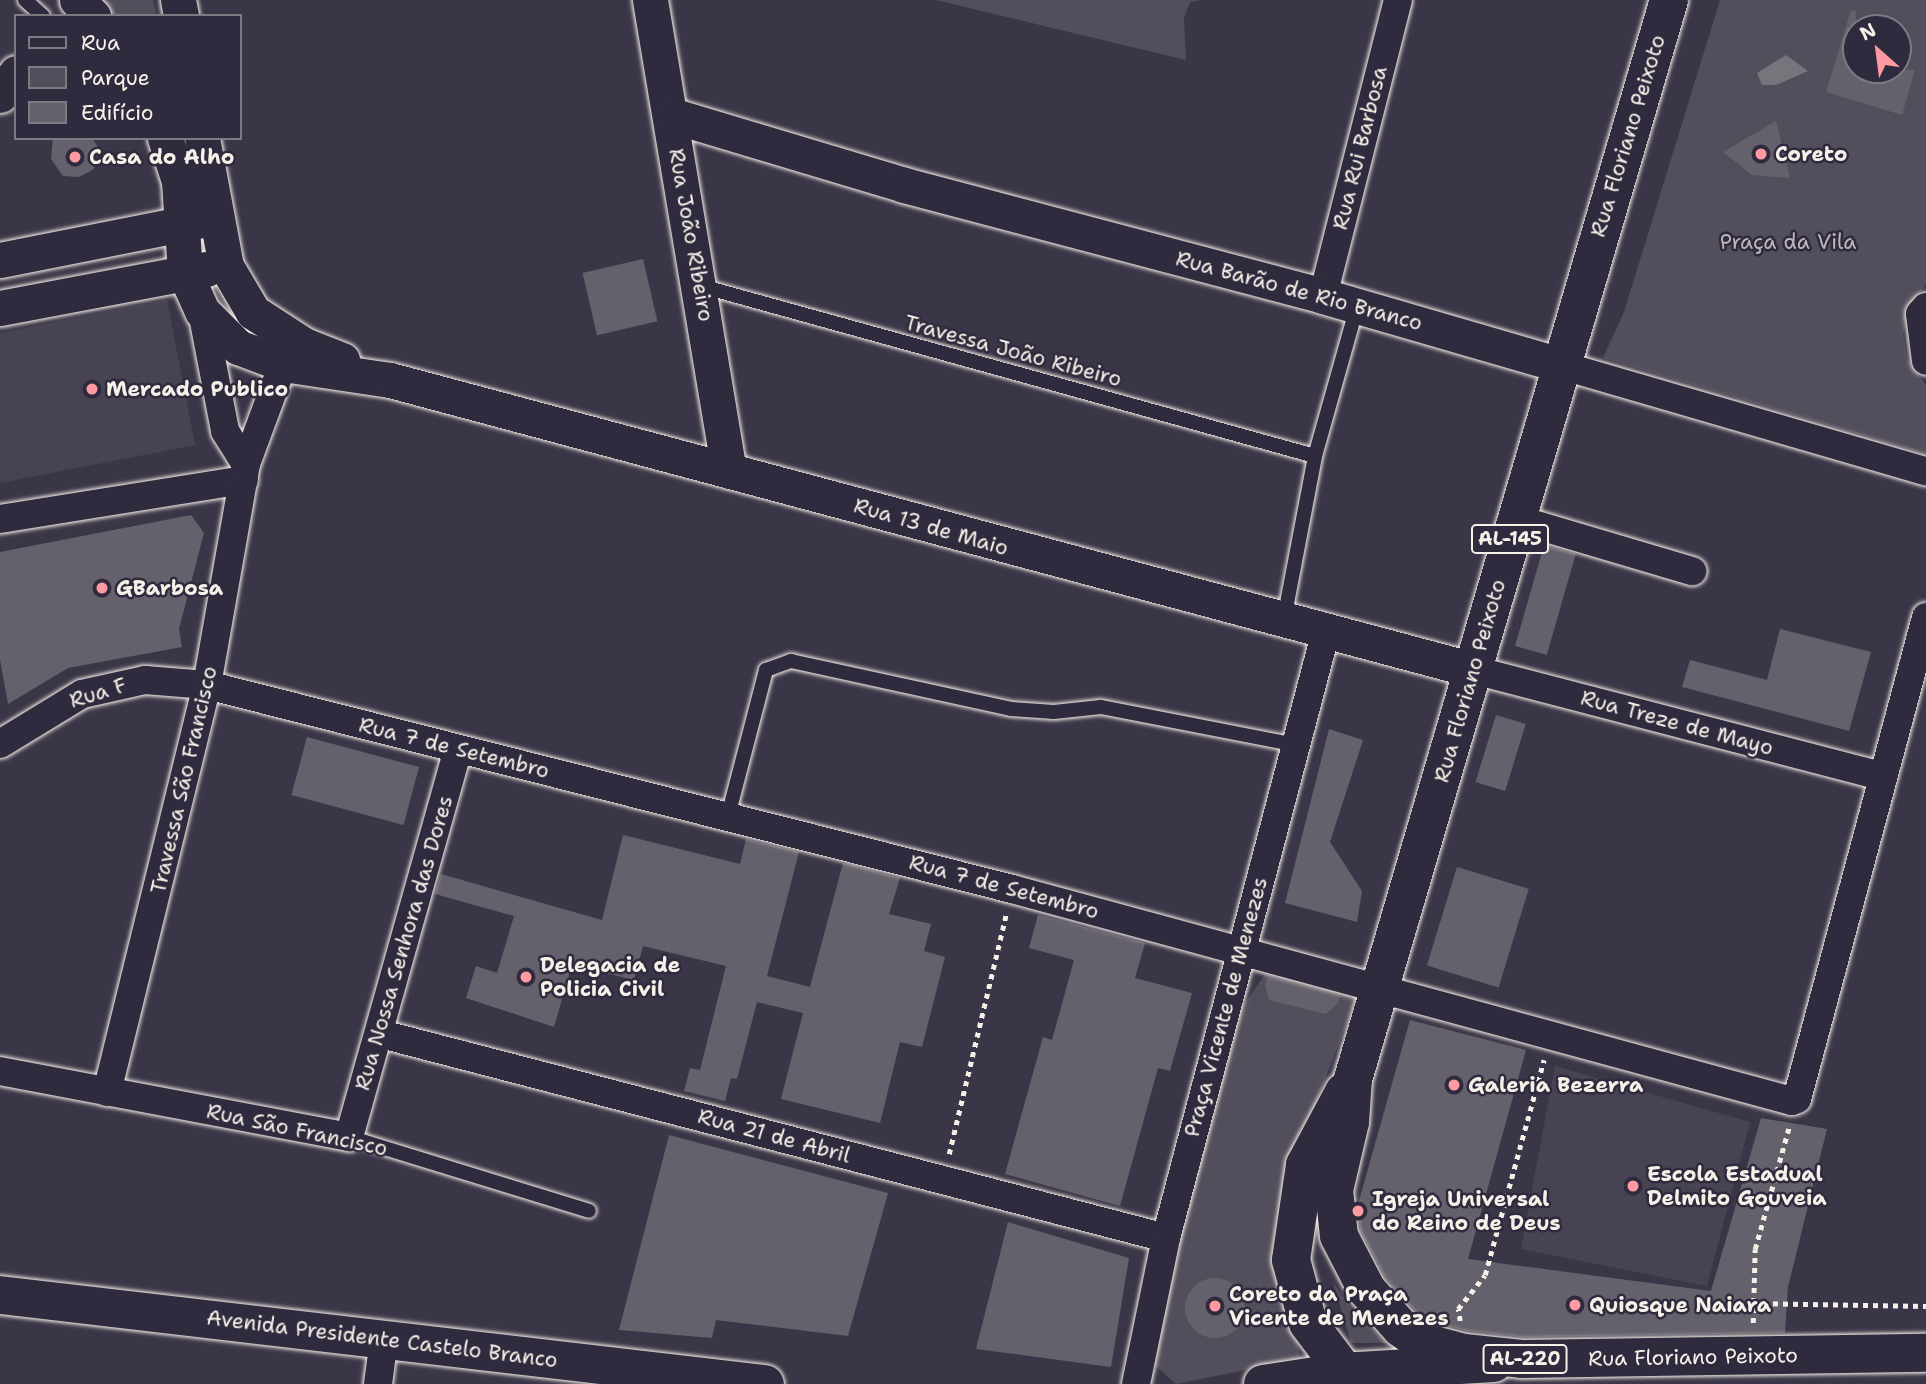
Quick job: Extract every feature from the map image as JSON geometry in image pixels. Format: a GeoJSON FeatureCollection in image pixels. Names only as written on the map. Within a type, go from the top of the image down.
{"type":"FeatureCollection","features":[{"type":"Feature","properties":{"kind":"main road","name":"Rua Floriano Peixoto"},"geometry":{"type":"LineString","coordinates":[[1669,0],[1353,1079],[1350,1122],[1334,1190],[1339,1236],[1367,1290],[1401,1328],[1419,1341],[1464,1353],[1714,1370],[1752,1356],[1926,1353]]}},
{"type":"Feature","properties":{"kind":"main road","name":"Rua Floriano Peixoto"},"geometry":{"type":"LineString","coordinates":[[1348,1378],[1308,1322],[1292,1260],[1305,1165],[1353,1079]]}},
{"type":"Feature","properties":{"kind":"main road","name":"Avenida Presidente Castelo Branco"},"geometry":{"type":"LineString","coordinates":[[0,1295],[765,1384]]}},
{"type":"Feature","properties":{"kind":"main road"},"geometry":{"type":"LineString","coordinates":[[1263,1384],[1348,1378],[1522,1359]]}},
{"type":"Feature","properties":{"kind":"street"},"geometry":{"type":"LineString","coordinates":[[77,0],[91,14]]}},
{"type":"Feature","properties":{"kind":"street","name":"Rua João Ribeiro"},"geometry":{"type":"LineString","coordinates":[[650,0],[701,286],[729,470]]}},
{"type":"Feature","properties":{"kind":"street","name":"Rua Rui Barbosa"},"geometry":{"type":"LineString","coordinates":[[1323,296],[1398,0]]}},
{"type":"Feature","properties":{"kind":"street"},"geometry":{"type":"LineString","coordinates":[[0,95],[14,77]]}},
{"type":"Feature","properties":{"kind":"street","name":"Rua Barão de Rio Branco"},"geometry":{"type":"LineString","coordinates":[[671,115],[904,185],[1323,296],[1926,471]]}},
{"type":"Feature","properties":{"kind":"street"},"geometry":{"type":"LineString","coordinates":[[0,519],[245,472],[225,431],[202,312],[185,272],[179,181],[165,140]]}},
{"type":"Feature","properties":{"kind":"street"},"geometry":{"type":"LineString","coordinates":[[202,140],[219,216],[226,266],[253,312],[304,345],[390,380]]}},
{"type":"Feature","properties":{"kind":"street"},"geometry":{"type":"LineString","coordinates":[[0,260],[219,216]]}},
{"type":"Feature","properties":{"kind":"street"},"geometry":{"type":"LineString","coordinates":[[0,308],[226,266]]}},
{"type":"Feature","properties":{"kind":"street"},"geometry":{"type":"LineString","coordinates":[[1926,307],[1920,314],[1926,361]]}},
{"type":"Feature","properties":{"kind":"street"},"geometry":{"type":"LineString","coordinates":[[202,312],[238,346],[283,364],[390,380]]}},
{"type":"Feature","properties":{"kind":"street","name":"Travessa São Francisco"},"geometry":{"type":"LineString","coordinates":[[107,1092],[207,685],[245,472],[283,364]]}},
{"type":"Feature","properties":{"kind":"street","name":"Rua 13 de Maio"},"geometry":{"type":"LineString","coordinates":[[390,380],[729,470],[1032,555],[1474,670]]}},
{"type":"Feature","properties":{"kind":"street"},"geometry":{"type":"LineString","coordinates":[[1516,519],[1692,571]]}},
{"type":"Feature","properties":{"kind":"street"},"geometry":{"type":"LineString","coordinates":[[1797,1099],[1880,776],[1926,617]]}},
{"type":"Feature","properties":{"kind":"street","name":"Praça Vicente de Menezes"},"geometry":{"type":"LineString","coordinates":[[1136,1384],[1166,1238],[1326,631]]}},
{"type":"Feature","properties":{"kind":"street","name":"Rua Treze de Mayo"},"geometry":{"type":"LineString","coordinates":[[1474,670],[1880,776]]}},
{"type":"Feature","properties":{"kind":"street","name":"Rua F"},"geometry":{"type":"LineString","coordinates":[[0,744],[82,694],[145,680],[207,685]]}},
{"type":"Feature","properties":{"kind":"street","name":"Rua 7 de Setembro"},"geometry":{"type":"LineString","coordinates":[[207,685],[1012,889],[1797,1099]]}},
{"type":"Feature","properties":{"kind":"street","name":"Rua Nossa Senhora das Dores"},"geometry":{"type":"LineString","coordinates":[[349,1137],[381,1034],[423,867],[458,750]]}},
{"type":"Feature","properties":{"kind":"street","name":"Rua 21 de Abril"},"geometry":{"type":"LineString","coordinates":[[381,1034],[1166,1238]]}},
{"type":"Feature","properties":{"kind":"street","name":"Rua São Francisco"},"geometry":{"type":"LineString","coordinates":[[0,1070],[349,1137]]}},
{"type":"Feature","properties":{"kind":"street"},"geometry":{"type":"LineString","coordinates":[[378,1384],[384,1339]]}},
{"type":"Feature","properties":{"kind":"lane"},"geometry":{"type":"LineString","coordinates":[[25,0],[41,14]]}},
{"type":"Feature","properties":{"kind":"lane","name":"Travessa João Ribeiro"},"geometry":{"type":"LineString","coordinates":[[701,286],[1315,456]]}},
{"type":"Feature","properties":{"kind":"lane"},"geometry":{"type":"LineString","coordinates":[[1284,619],[1315,456],[1358,306]]}},
{"type":"Feature","properties":{"kind":"lane"},"geometry":{"type":"LineString","coordinates":[[728,816],[766,670],[791,661],[1011,709],[1054,712],[1101,707],[1297,745]]}},
{"type":"Feature","properties":{"kind":"lane","name":"Rua São Francisco"},"geometry":{"type":"LineString","coordinates":[[349,1137],[589,1211]]}},
{"type":"Feature","properties":{"kind":"path"},"geometry":{"type":"LineString","coordinates":[[943,1180],[1012,889]]}},
{"type":"Feature","properties":{"kind":"path"},"geometry":{"type":"LineString","coordinates":[[1464,1353],[1458,1308],[1485,1275],[1550,1035]]}},
{"type":"Feature","properties":{"kind":"path"},"geometry":{"type":"LineString","coordinates":[[1752,1356],[1755,1249],[1797,1099]]}},
{"type":"Feature","properties":{"kind":"path"},"geometry":{"type":"LineString","coordinates":[[1753,1303],[1926,1306]]}},
{"type":"Feature","properties":{"kind":"shaded area"},"geometry":{"type":"Polygon","coordinates":[[[1786,55],[1808,71],[1776,85],[1762,85],[1757,73],[1786,55]]]}},
{"type":"Feature","properties":{"kind":"shaded area","name":"Mercado Publico"},"geometry":{"type":"Polygon","coordinates":[[[167,300],[195,445],[0,483],[0,333],[167,300]]]}},
{"type":"Feature","properties":{"kind":"shaded area","name":"Escola Estadual Delmito Gouveia"},"geometry":{"type":"Polygon","coordinates":[[[1555,1066],[1750,1122],[1707,1286],[1521,1249],[1555,1066]]]}},
{"type":"Feature","properties":{"kind":"green space"},"geometry":{"type":"Polygon","coordinates":[[[96,0],[153,0],[156,14],[108,14],[96,0]]]}},
{"type":"Feature","properties":{"kind":"green space"},"geometry":{"type":"Polygon","coordinates":[[[936,0],[1202,0],[1190,2],[1184,18],[1186,60],[936,0]]]}},
{"type":"Feature","properties":{"kind":"green space","name":"Praça da Vila"},"geometry":{"type":"Polygon","coordinates":[[[1720,0],[1926,0],[1926,284],[1910,306],[1903,334],[1907,358],[1926,385],[1926,454],[1603,358],[1624,312],[1720,0]]]}},
{"type":"Feature","properties":{"kind":"green space"},"geometry":{"type":"Polygon","coordinates":[[[1272,964],[1351,987],[1356,1000],[1309,1120],[1278,1259],[1301,1359],[1176,1384],[1150,1361],[1232,1022],[1272,964]]]}},
{"type":"Feature","properties":{"kind":"green space"},"geometry":{"type":"Polygon","coordinates":[[[1333,1282],[1356,1316],[1387,1343],[1351,1343],[1333,1282]]]}},
{"type":"Feature","properties":{"kind":"building"},"geometry":{"type":"Polygon","coordinates":[[[1842,40],[1842,84],[1911,84],[1902,115],[1826,92],[1842,40]]]}},
{"type":"Feature","properties":{"kind":"building","name":"Coreto"},"geometry":{"type":"Polygon","coordinates":[[[1776,121],[1790,178],[1752,175],[1723,152],[1776,121]]]}},
{"type":"Feature","properties":{"kind":"building","name":"Casa do Alho"},"geometry":{"type":"Polygon","coordinates":[[[53,140],[93,140],[98,147],[94,169],[79,177],[63,176],[51,159],[53,140]]]}},
{"type":"Feature","properties":{"kind":"building"},"geometry":{"type":"Polygon","coordinates":[[[643,259],[657,321],[597,335],[583,273],[643,259]]]}},
{"type":"Feature","properties":{"kind":"building"},"geometry":{"type":"Polygon","coordinates":[[[191,515],[204,533],[179,629],[182,647],[68,668],[8,704],[0,660],[0,552],[191,515]]]}},
{"type":"Feature","properties":{"kind":"building"},"geometry":{"type":"Polygon","coordinates":[[[1544,545],[1576,554],[1547,655],[1515,646],[1544,545]]]}},
{"type":"Feature","properties":{"kind":"building"},"geometry":{"type":"Polygon","coordinates":[[[1780,629],[1871,652],[1849,731],[1682,687],[1690,660],[1767,680],[1780,629]]]}},
{"type":"Feature","properties":{"kind":"building"},"geometry":{"type":"Polygon","coordinates":[[[1496,715],[1526,724],[1505,791],[1476,782],[1496,715]]]}},
{"type":"Feature","properties":{"kind":"building"},"geometry":{"type":"Polygon","coordinates":[[[1329,729],[1363,740],[1330,842],[1362,891],[1357,922],[1285,903],[1329,729]]]}},
{"type":"Feature","properties":{"kind":"building"},"geometry":{"type":"Polygon","coordinates":[[[307,737],[419,767],[404,825],[291,795],[307,737]]]}},
{"type":"Feature","properties":{"kind":"building"},"geometry":{"type":"Polygon","coordinates":[[[623,835],[740,864],[746,839],[799,852],[767,976],[810,987],[843,863],[900,878],[889,914],[931,924],[924,951],[945,957],[922,1047],[900,1042],[880,1123],[781,1099],[803,1013],[757,1002],[737,1079],[731,1078],[725,1101],[684,1091],[690,1068],[700,1070],[726,966],[643,946],[634,980],[572,965],[554,1027],[466,998],[476,966],[497,973],[514,916],[435,894],[441,874],[602,920],[623,835]]]}},
{"type":"Feature","properties":{"kind":"building"},"geometry":{"type":"Polygon","coordinates":[[[1457,867],[1529,889],[1499,987],[1427,965],[1457,867]]]}},
{"type":"Feature","properties":{"kind":"building"},"geometry":{"type":"Polygon","coordinates":[[[1038,915],[1145,943],[1135,978],[1192,993],[1170,1071],[1158,1068],[1120,1206],[1005,1174],[1043,1037],[1052,1040],[1074,960],[1029,948],[1038,915]]]}},
{"type":"Feature","properties":{"kind":"building"},"geometry":{"type":"Polygon","coordinates":[[[1268,976],[1340,995],[1338,1003],[1326,1014],[1269,1000],[1265,985],[1268,976]]]}},
{"type":"Feature","properties":{"kind":"building"},"geometry":{"type":"Polygon","coordinates":[[[1410,1020],[1526,1050],[1468,1259],[1711,1291],[1761,1118],[1827,1129],[1788,1287],[1785,1333],[1523,1337],[1468,1331],[1429,1321],[1416,1312],[1385,1277],[1360,1230],[1358,1204],[1410,1020]]]}},
{"type":"Feature","properties":{"kind":"building"},"geometry":{"type":"Polygon","coordinates":[[[669,1135],[888,1193],[848,1336],[716,1320],[712,1338],[619,1330],[669,1135]]]}},
{"type":"Feature","properties":{"kind":"building"},"geometry":{"type":"Polygon","coordinates":[[[1008,1222],[1129,1258],[1111,1367],[976,1349],[1008,1222]]]}},
{"type":"Feature","properties":{"kind":"building","name":"Coreto da Praça Vicente de Menezes"},"geometry":{"type":"Polygon","coordinates":[[[1209,1278],[1221,1278],[1240,1291],[1245,1308],[1243,1320],[1232,1333],[1221,1338],[1209,1338],[1190,1325],[1185,1314],[1185,1302],[1198,1283],[1209,1278]]]}},
{"type":"Feature","properties":{"kind":"place","name":"Coreto"},"geometry":{"type":"Point","coordinates":[1761,154]}},
{"type":"Feature","properties":{"kind":"place","name":"Casa do Alho"},"geometry":{"type":"Point","coordinates":[75,157]}},
{"type":"Feature","properties":{"kind":"place","name":"Mercado Publico"},"geometry":{"type":"Point","coordinates":[92,389]}},
{"type":"Feature","properties":{"kind":"place","name":"GBarbosa"},"geometry":{"type":"Point","coordinates":[102,588]}},
{"type":"Feature","properties":{"kind":"place","name":"Delegacia de Policia Civil"},"geometry":{"type":"Point","coordinates":[526,977]}},
{"type":"Feature","properties":{"kind":"place","name":"Galeria Bezerra"},"geometry":{"type":"Point","coordinates":[1454,1085]}},
{"type":"Feature","properties":{"kind":"place","name":"Escola Estadual Delmito Gouveia"},"geometry":{"type":"Point","coordinates":[1633,1186]}},
{"type":"Feature","properties":{"kind":"place","name":"Igreja Universal do Reino de Deus"},"geometry":{"type":"Point","coordinates":[1358,1211]}},
{"type":"Feature","properties":{"kind":"place","name":"Quiosque Naiara"},"geometry":{"type":"Point","coordinates":[1575,1305]}},
{"type":"Feature","properties":{"kind":"place","name":"Coreto da Praça Vicente de Menezes"},"geometry":{"type":"Point","coordinates":[1215,1306]}}]}
